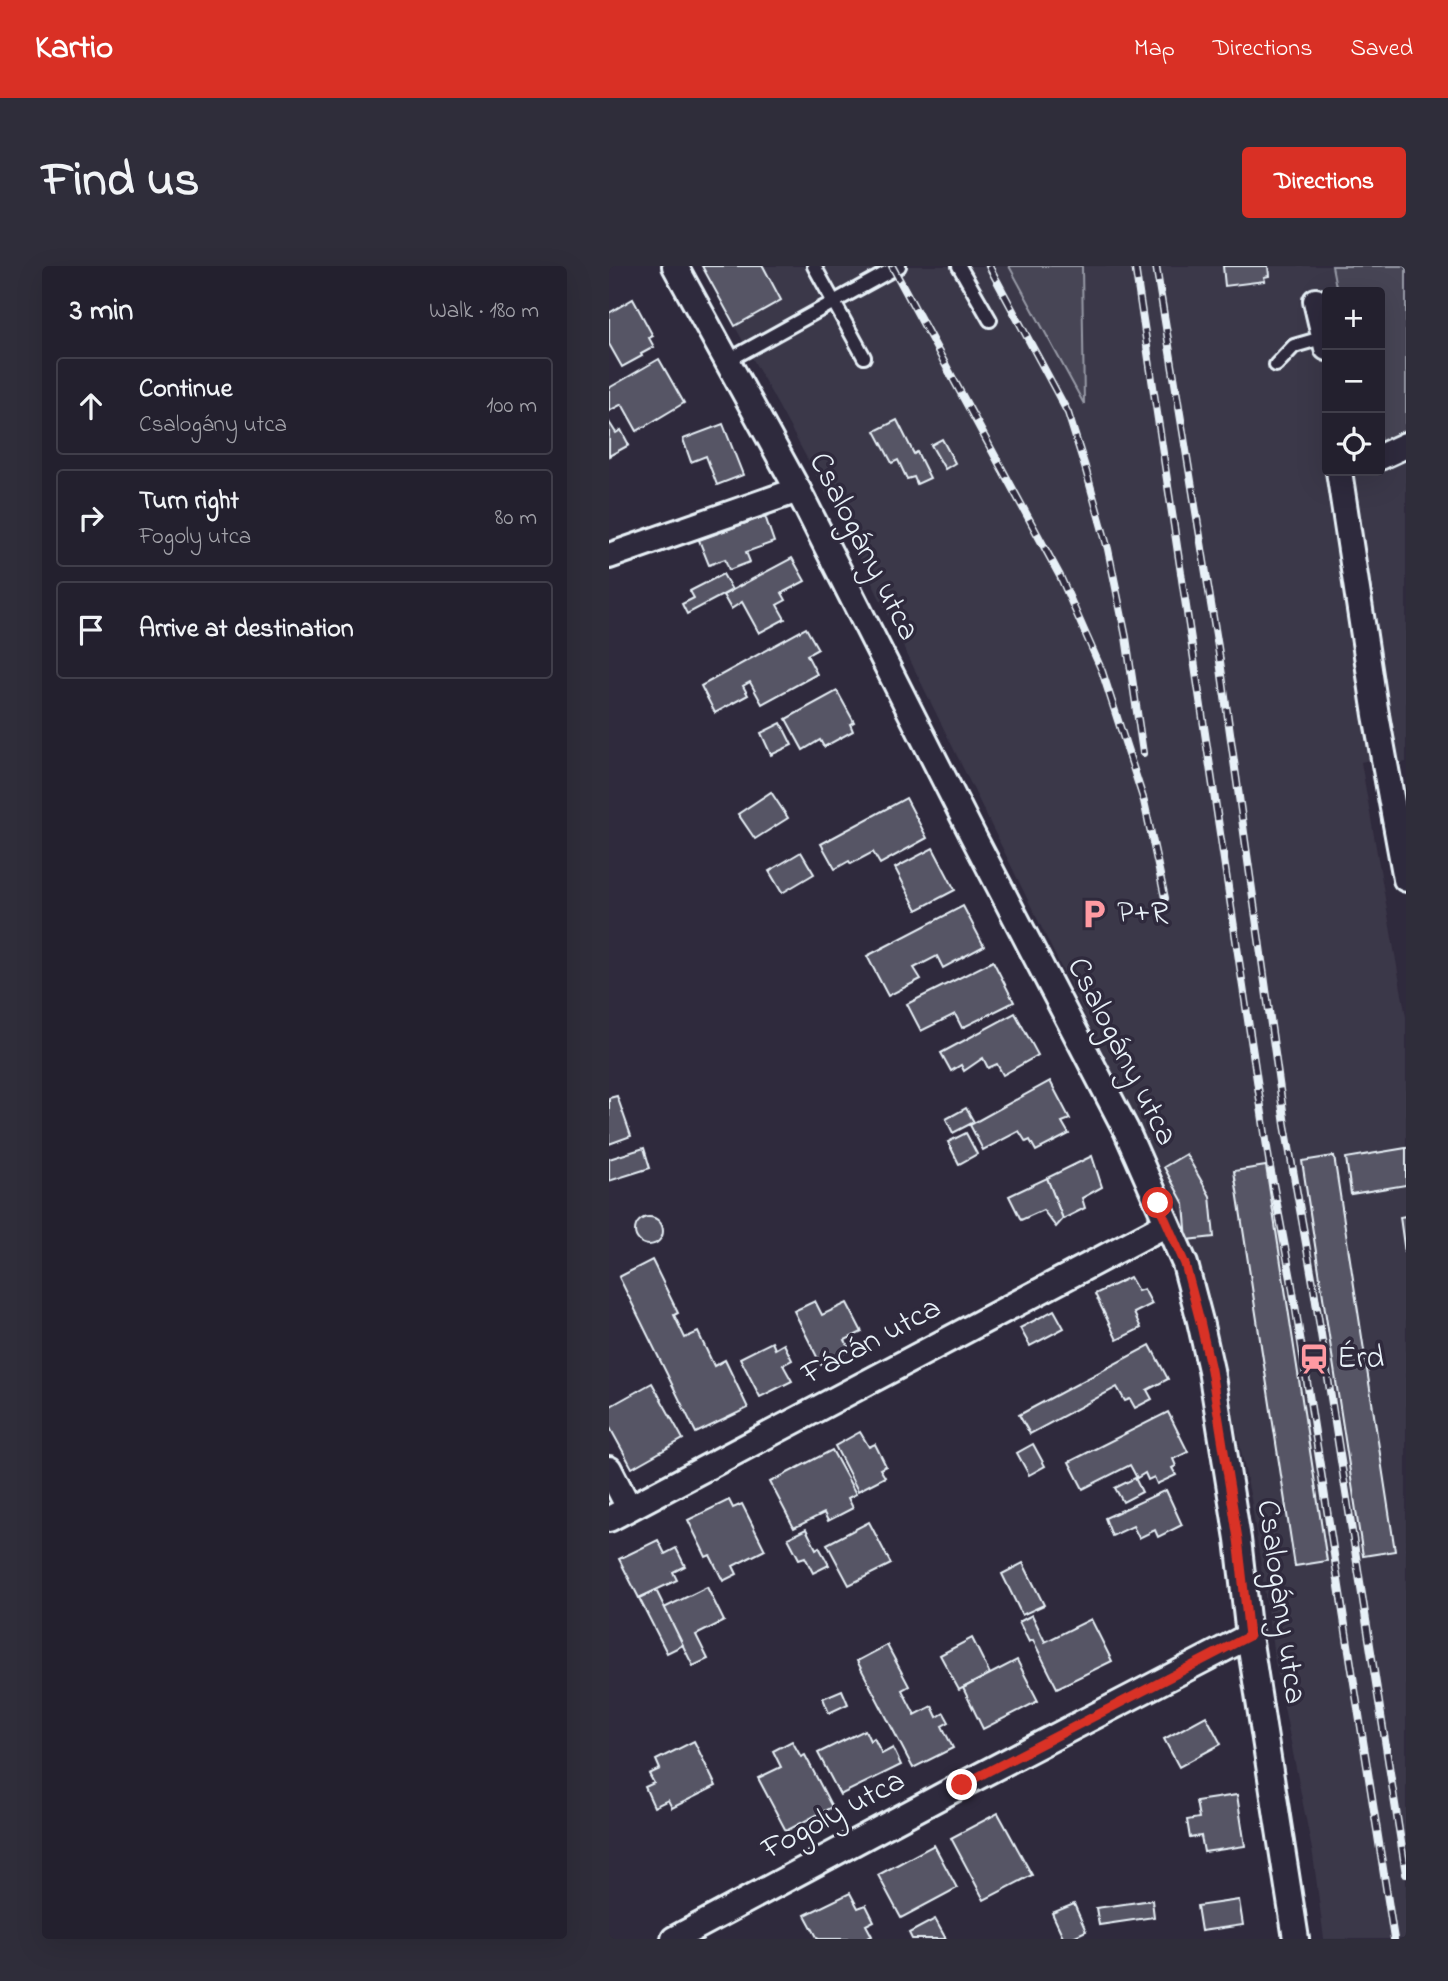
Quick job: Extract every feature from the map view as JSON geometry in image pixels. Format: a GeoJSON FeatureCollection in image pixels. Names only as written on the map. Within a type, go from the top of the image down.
{"type":"FeatureCollection","features":[{"type":"Feature","properties":{"kind":"street","name":"Csalogány utca"},"geometry":{"type":"LineString","coordinates":[[675,266],[798,489],[972,834],[1126,1130],[1185,1264],[1211,1370],[1296,1939]]}},
{"type":"Feature","properties":{"kind":"street"},"geometry":{"type":"LineString","coordinates":[[1316,301],[1322,326]]}},
{"type":"Feature","properties":{"kind":"street"},"geometry":{"type":"LineString","coordinates":[[1385,455],[1406,445]]}},
{"type":"Feature","properties":{"kind":"street"},"geometry":{"type":"LineString","coordinates":[[1343,476],[1377,725],[1406,879]]}},
{"type":"Feature","properties":{"kind":"street"},"geometry":{"type":"LineString","coordinates":[[609,556],[798,489]]}},
{"type":"Feature","properties":{"kind":"street","name":"Fácán utca"},"geometry":{"type":"LineString","coordinates":[[619,1513],[1167,1224]]}},
{"type":"Feature","properties":{"kind":"street"},"geometry":{"type":"LineString","coordinates":[[609,1469],[619,1513]]}},
{"type":"Feature","properties":{"kind":"street","name":"Fogoly utca"},"geometry":{"type":"LineString","coordinates":[[674,1939],[950,1791],[1249,1636]]}},
{"type":"Feature","properties":{"kind":"lane"},"geometry":{"type":"LineString","coordinates":[[814,266],[864,357]]}},
{"type":"Feature","properties":{"kind":"lane"},"geometry":{"type":"LineString","coordinates":[[727,361],[899,266]]}},
{"type":"Feature","properties":{"kind":"lane"},"geometry":{"type":"LineString","coordinates":[[959,266],[990,320]]}},
{"type":"Feature","properties":{"kind":"lane"},"geometry":{"type":"LineString","coordinates":[[1276,365],[1294,346],[1322,342]]}},
{"type":"Feature","properties":{"kind":"shaded area"},"geometry":{"type":"Polygon","coordinates":[[[702,266],[1009,266],[1084,403],[1082,266],[1332,266],[1336,287],[1322,287],[1322,476],[1385,476],[1385,446],[1406,435],[1406,762],[1381,767],[1379,758],[1361,762],[1406,1017],[1406,1939],[1324,1939],[1313,1855],[1274,1656],[1251,1499],[1209,1299],[1197,1255],[1177,1203],[845,528],[702,266]]]}},
{"type":"Feature","properties":{"kind":"shaded area"},"geometry":{"type":"Polygon","coordinates":[[[1009,266],[1082,266],[1084,404],[1009,266]]]}},
{"type":"Feature","properties":{"kind":"shaded area"},"geometry":{"type":"Polygon","coordinates":[[[1332,266],[1406,266],[1406,435],[1385,446],[1385,287],[1336,287],[1332,266]]]}},
{"type":"Feature","properties":{"kind":"building"},"geometry":{"type":"Polygon","coordinates":[[[702,266],[763,266],[781,300],[735,326],[702,266]]]}},
{"type":"Feature","properties":{"kind":"building"},"geometry":{"type":"Polygon","coordinates":[[[1223,266],[1268,266],[1269,276],[1264,277],[1265,281],[1225,286],[1223,266]]]}},
{"type":"Feature","properties":{"kind":"building"},"geometry":{"type":"Polygon","coordinates":[[[633,299],[653,336],[649,338],[654,347],[622,367],[609,344],[609,313],[633,299]]]}},
{"type":"Feature","properties":{"kind":"building"},"geometry":{"type":"Polygon","coordinates":[[[659,359],[684,403],[637,431],[622,404],[609,411],[609,388],[659,359]]]}},
{"type":"Feature","properties":{"kind":"building"},"geometry":{"type":"Polygon","coordinates":[[[897,420],[930,478],[917,484],[914,477],[907,479],[898,460],[892,463],[875,431],[897,420]]]}},
{"type":"Feature","properties":{"kind":"building"},"geometry":{"type":"Polygon","coordinates":[[[609,422],[616,433],[621,430],[629,445],[609,456],[609,422]]]}},
{"type":"Feature","properties":{"kind":"building"},"geometry":{"type":"Polygon","coordinates":[[[723,424],[743,475],[717,485],[706,456],[691,462],[683,439],[723,424]]]}},
{"type":"Feature","properties":{"kind":"building"},"geometry":{"type":"Polygon","coordinates":[[[942,439],[955,463],[945,469],[931,445],[942,439]]]}},
{"type":"Feature","properties":{"kind":"building"},"geometry":{"type":"Polygon","coordinates":[[[765,516],[774,542],[746,552],[750,562],[729,570],[725,559],[709,565],[699,540],[765,516]]]}},
{"type":"Feature","properties":{"kind":"building"},"geometry":{"type":"Polygon","coordinates":[[[792,558],[805,581],[782,593],[786,600],[777,605],[785,619],[759,633],[742,602],[731,609],[723,595],[792,558]]]}},
{"type":"Feature","properties":{"kind":"building"},"geometry":{"type":"Polygon","coordinates":[[[723,574],[732,590],[687,614],[682,604],[694,598],[690,591],[723,574]]]}},
{"type":"Feature","properties":{"kind":"building"},"geometry":{"type":"Polygon","coordinates":[[[806,628],[818,649],[807,655],[817,674],[762,704],[750,682],[743,686],[748,695],[715,713],[701,686],[806,628]]]}},
{"type":"Feature","properties":{"kind":"building"},"geometry":{"type":"Polygon","coordinates":[[[837,691],[854,722],[850,724],[853,731],[824,747],[820,740],[803,750],[786,719],[837,691]]]}},
{"type":"Feature","properties":{"kind":"building"},"geometry":{"type":"Polygon","coordinates":[[[781,723],[792,745],[771,755],[761,733],[781,723]]]}},
{"type":"Feature","properties":{"kind":"building"},"geometry":{"type":"Polygon","coordinates":[[[771,792],[788,818],[755,839],[738,814],[771,792]]]}},
{"type":"Feature","properties":{"kind":"building"},"geometry":{"type":"Polygon","coordinates":[[[906,798],[927,838],[880,864],[873,852],[835,869],[821,844],[906,798]]]}},
{"type":"Feature","properties":{"kind":"building"},"geometry":{"type":"Polygon","coordinates":[[[933,848],[955,890],[917,910],[895,868],[933,848]]]}},
{"type":"Feature","properties":{"kind":"building"},"geometry":{"type":"Polygon","coordinates":[[[801,852],[814,874],[782,893],[769,871],[801,852]]]}},
{"type":"Feature","properties":{"kind":"building"},"geometry":{"type":"Polygon","coordinates":[[[963,906],[984,946],[943,968],[937,956],[914,968],[921,979],[888,996],[867,956],[963,906]]]}},
{"type":"Feature","properties":{"kind":"building"},"geometry":{"type":"Polygon","coordinates":[[[993,961],[1014,1002],[962,1028],[955,1014],[921,1031],[907,1004],[993,961]]]}},
{"type":"Feature","properties":{"kind":"building"},"geometry":{"type":"Polygon","coordinates":[[[1015,1013],[1038,1055],[1003,1075],[997,1064],[988,1068],[983,1058],[964,1071],[961,1065],[951,1071],[941,1053],[1015,1013]]]}},
{"type":"Feature","properties":{"kind":"building"},"geometry":{"type":"Polygon","coordinates":[[[1050,1081],[1070,1119],[1062,1122],[1069,1134],[1036,1151],[1030,1140],[1026,1142],[1019,1131],[983,1150],[970,1125],[1050,1081]]]}},
{"type":"Feature","properties":{"kind":"building"},"geometry":{"type":"Polygon","coordinates":[[[617,1096],[631,1136],[609,1144],[609,1098],[617,1096]]]}},
{"type":"Feature","properties":{"kind":"building"},"geometry":{"type":"Polygon","coordinates":[[[966,1108],[974,1122],[953,1133],[946,1119],[966,1108]]]}},
{"type":"Feature","properties":{"kind":"building"},"geometry":{"type":"Polygon","coordinates":[[[966,1133],[977,1154],[959,1164],[948,1142],[966,1133]]]}},
{"type":"Feature","properties":{"kind":"building"},"geometry":{"type":"Polygon","coordinates":[[[644,1148],[650,1168],[609,1181],[609,1159],[644,1148]]]}},
{"type":"Feature","properties":{"kind":"building"},"geometry":{"type":"Polygon","coordinates":[[[1406,1148],[1406,1185],[1351,1194],[1346,1158],[1406,1148]]]}},
{"type":"Feature","properties":{"kind":"building"},"geometry":{"type":"Polygon","coordinates":[[[1186,1154],[1210,1196],[1214,1237],[1187,1240],[1184,1204],[1164,1167],[1186,1154]]]}},
{"type":"Feature","properties":{"kind":"building"},"geometry":{"type":"Polygon","coordinates":[[[1092,1156],[1102,1187],[1082,1198],[1085,1208],[1063,1219],[1047,1178],[1092,1156]]]}},
{"type":"Feature","properties":{"kind":"building"},"geometry":{"type":"Polygon","coordinates":[[[1334,1156],[1395,1551],[1363,1556],[1302,1161],[1334,1156]]]}},
{"type":"Feature","properties":{"kind":"building"},"geometry":{"type":"Polygon","coordinates":[[[1266,1166],[1327,1561],[1295,1566],[1234,1171],[1266,1166]]]}},
{"type":"Feature","properties":{"kind":"building"},"geometry":{"type":"Polygon","coordinates":[[[1047,1178],[1063,1219],[1056,1227],[1043,1210],[1021,1220],[1009,1196],[1047,1178]]]}},
{"type":"Feature","properties":{"kind":"building"},"geometry":{"type":"Polygon","coordinates":[[[1406,1216],[1406,1260],[1400,1217],[1406,1216]]]}},
{"type":"Feature","properties":{"kind":"building"},"geometry":{"type":"Polygon","coordinates":[[[649,1217],[659,1221],[663,1231],[659,1241],[649,1245],[639,1241],[635,1231],[639,1221],[649,1217]]]}},
{"type":"Feature","properties":{"kind":"building"},"geometry":{"type":"Polygon","coordinates":[[[652,1260],[678,1313],[674,1315],[685,1338],[698,1332],[714,1366],[725,1360],[748,1408],[696,1433],[619,1277],[652,1260]]]}},
{"type":"Feature","properties":{"kind":"building"},"geometry":{"type":"Polygon","coordinates":[[[1130,1277],[1138,1291],[1144,1289],[1152,1304],[1134,1313],[1141,1328],[1117,1340],[1095,1294],[1130,1277]]]}},
{"type":"Feature","properties":{"kind":"building"},"geometry":{"type":"Polygon","coordinates":[[[815,1301],[822,1315],[847,1303],[862,1332],[845,1340],[850,1350],[821,1365],[794,1311],[815,1301]]]}},
{"type":"Feature","properties":{"kind":"building"},"geometry":{"type":"Polygon","coordinates":[[[1054,1310],[1064,1328],[1030,1346],[1020,1328],[1054,1310]]]}},
{"type":"Feature","properties":{"kind":"building"},"geometry":{"type":"Polygon","coordinates":[[[772,1342],[775,1349],[784,1344],[792,1360],[783,1365],[792,1381],[760,1397],[740,1358],[772,1342]]]}},
{"type":"Feature","properties":{"kind":"building"},"geometry":{"type":"Polygon","coordinates":[[[1150,1345],[1168,1379],[1147,1390],[1152,1399],[1135,1408],[1130,1399],[1125,1401],[1117,1387],[1030,1434],[1019,1415],[1150,1345]]]}},
{"type":"Feature","properties":{"kind":"building"},"geometry":{"type":"Polygon","coordinates":[[[652,1383],[683,1439],[632,1468],[609,1426],[609,1407],[652,1383]]]}},
{"type":"Feature","properties":{"kind":"building"},"geometry":{"type":"Polygon","coordinates":[[[1168,1412],[1188,1452],[1173,1459],[1176,1466],[1172,1468],[1176,1475],[1157,1484],[1154,1477],[1148,1480],[1145,1473],[1137,1478],[1130,1465],[1083,1489],[1069,1462],[1168,1412]]]}},
{"type":"Feature","properties":{"kind":"building"},"geometry":{"type":"Polygon","coordinates":[[[860,1432],[869,1447],[875,1444],[886,1466],[880,1469],[885,1477],[858,1491],[835,1446],[860,1432]]]}},
{"type":"Feature","properties":{"kind":"building"},"geometry":{"type":"Polygon","coordinates":[[[1033,1444],[1045,1466],[1029,1475],[1017,1453],[1033,1444]]]}},
{"type":"Feature","properties":{"kind":"building"},"geometry":{"type":"Polygon","coordinates":[[[832,1450],[856,1494],[848,1498],[853,1508],[828,1521],[824,1513],[794,1528],[770,1482],[832,1450]]]}},
{"type":"Feature","properties":{"kind":"building"},"geometry":{"type":"Polygon","coordinates":[[[1135,1478],[1142,1492],[1123,1502],[1115,1488],[1135,1478]]]}},
{"type":"Feature","properties":{"kind":"building"},"geometry":{"type":"Polygon","coordinates":[[[1166,1490],[1182,1525],[1158,1537],[1155,1530],[1139,1538],[1133,1526],[1112,1536],[1105,1518],[1166,1490]]]}},
{"type":"Feature","properties":{"kind":"building"},"geometry":{"type":"Polygon","coordinates":[[[729,1500],[733,1508],[742,1504],[765,1550],[733,1566],[737,1574],[723,1581],[710,1555],[706,1557],[688,1520],[729,1500]]]}},
{"type":"Feature","properties":{"kind":"building"},"geometry":{"type":"Polygon","coordinates":[[[869,1522],[891,1564],[849,1585],[827,1544],[869,1522]]]}},
{"type":"Feature","properties":{"kind":"building"},"geometry":{"type":"Polygon","coordinates":[[[806,1529],[816,1549],[819,1547],[829,1565],[813,1573],[805,1557],[799,1559],[788,1538],[806,1529]]]}},
{"type":"Feature","properties":{"kind":"building"},"geometry":{"type":"Polygon","coordinates":[[[658,1540],[665,1554],[676,1548],[685,1566],[673,1572],[677,1580],[639,1598],[619,1559],[658,1540]]]}},
{"type":"Feature","properties":{"kind":"building"},"geometry":{"type":"Polygon","coordinates":[[[1023,1563],[1044,1605],[1022,1615],[1002,1574],[1023,1563]]]}},
{"type":"Feature","properties":{"kind":"building"},"geometry":{"type":"Polygon","coordinates":[[[707,1587],[724,1621],[696,1635],[708,1659],[693,1666],[664,1608],[707,1587]]]}},
{"type":"Feature","properties":{"kind":"building"},"geometry":{"type":"Polygon","coordinates":[[[656,1590],[683,1645],[667,1653],[639,1598],[656,1590]]]}},
{"type":"Feature","properties":{"kind":"building"},"geometry":{"type":"Polygon","coordinates":[[[1032,1615],[1045,1642],[1091,1619],[1112,1661],[1057,1688],[1033,1640],[1029,1642],[1019,1622],[1032,1615]]]}},
{"type":"Feature","properties":{"kind":"building"},"geometry":{"type":"Polygon","coordinates":[[[972,1638],[990,1674],[959,1690],[940,1655],[972,1638]]]}},
{"type":"Feature","properties":{"kind":"building"},"geometry":{"type":"Polygon","coordinates":[[[887,1645],[909,1686],[902,1690],[915,1715],[932,1706],[937,1717],[944,1713],[949,1722],[942,1726],[953,1748],[913,1768],[857,1661],[887,1645]]]}},
{"type":"Feature","properties":{"kind":"building"},"geometry":{"type":"Polygon","coordinates":[[[1017,1660],[1038,1701],[983,1729],[963,1688],[1017,1660]]]}},
{"type":"Feature","properties":{"kind":"building"},"geometry":{"type":"Polygon","coordinates":[[[842,1690],[848,1704],[829,1713],[823,1698],[842,1690]]]}},
{"type":"Feature","properties":{"kind":"building"},"geometry":{"type":"Polygon","coordinates":[[[1206,1716],[1221,1744],[1179,1767],[1164,1739],[1206,1716]]]}},
{"type":"Feature","properties":{"kind":"building"},"geometry":{"type":"Polygon","coordinates":[[[865,1730],[870,1741],[874,1738],[882,1754],[893,1748],[901,1765],[840,1795],[818,1753],[865,1730]]]}},
{"type":"Feature","properties":{"kind":"building"},"geometry":{"type":"Polygon","coordinates":[[[694,1741],[716,1786],[672,1808],[668,1800],[654,1807],[645,1787],[654,1783],[649,1774],[660,1769],[656,1760],[694,1741]]]}},
{"type":"Feature","properties":{"kind":"building"},"geometry":{"type":"Polygon","coordinates":[[[792,1741],[801,1757],[805,1755],[832,1807],[786,1831],[758,1778],[781,1767],[773,1751],[792,1741]]]}},
{"type":"Feature","properties":{"kind":"building"},"geometry":{"type":"Polygon","coordinates":[[[1237,1795],[1245,1846],[1204,1852],[1201,1836],[1190,1838],[1187,1820],[1199,1818],[1196,1801],[1237,1795]]]}},
{"type":"Feature","properties":{"kind":"building"},"geometry":{"type":"Polygon","coordinates":[[[998,1813],[1032,1875],[984,1900],[951,1838],[998,1813]]]}},
{"type":"Feature","properties":{"kind":"building"},"geometry":{"type":"Polygon","coordinates":[[[934,1845],[957,1888],[901,1918],[878,1875],[934,1845]]]}},
{"type":"Feature","properties":{"kind":"building"},"geometry":{"type":"Polygon","coordinates":[[[850,1893],[858,1908],[866,1905],[874,1921],[866,1925],[872,1936],[866,1939],[818,1939],[805,1915],[850,1893]]]}},
{"type":"Feature","properties":{"kind":"building"},"geometry":{"type":"Polygon","coordinates":[[[1152,1900],[1154,1917],[1099,1925],[1096,1908],[1152,1900]]]}},
{"type":"Feature","properties":{"kind":"building"},"geometry":{"type":"Polygon","coordinates":[[[1239,1900],[1243,1925],[1201,1931],[1197,1906],[1239,1900]]]}},
{"type":"Feature","properties":{"kind":"building"},"geometry":{"type":"Polygon","coordinates":[[[1074,1904],[1086,1931],[1064,1939],[1052,1913],[1074,1904]]]}},
{"type":"Feature","properties":{"kind":"building"},"geometry":{"type":"Polygon","coordinates":[[[935,1919],[946,1939],[912,1939],[909,1933],[935,1919]]]}},
{"type":"Feature","properties":{"kind":"railway"},"geometry":{"type":"LineString","coordinates":[[892,266],[1060,576],[1102,671],[1144,801],[1165,898]]}},
{"type":"Feature","properties":{"kind":"railway"},"geometry":{"type":"LineString","coordinates":[[989,266],[1068,413],[1108,549],[1126,637],[1143,753]]}},
{"type":"Feature","properties":{"kind":"railway"},"geometry":{"type":"LineString","coordinates":[[1135,266],[1270,1167],[1291,1279],[1394,1939]]}},
{"type":"Feature","properties":{"kind":"railway"},"geometry":{"type":"LineString","coordinates":[[1156,266],[1218,647],[1285,1125],[1313,1283],[1406,1874]]}},
{"type":"Feature","properties":{"kind":"place","name":"P+R"},"geometry":{"type":"Point","coordinates":[1094,914]}},
{"type":"Feature","properties":{"kind":"place","name":"Érd"},"geometry":{"type":"Point","coordinates":[1314,1359]}},
{"type":"Feature","properties":{"kind":"route"},"geometry":{"type":"LineString","coordinates":[[962,1785],[1249,1636],[1238,1539],[1211,1370],[1185,1264],[1158,1203]]}}]}
